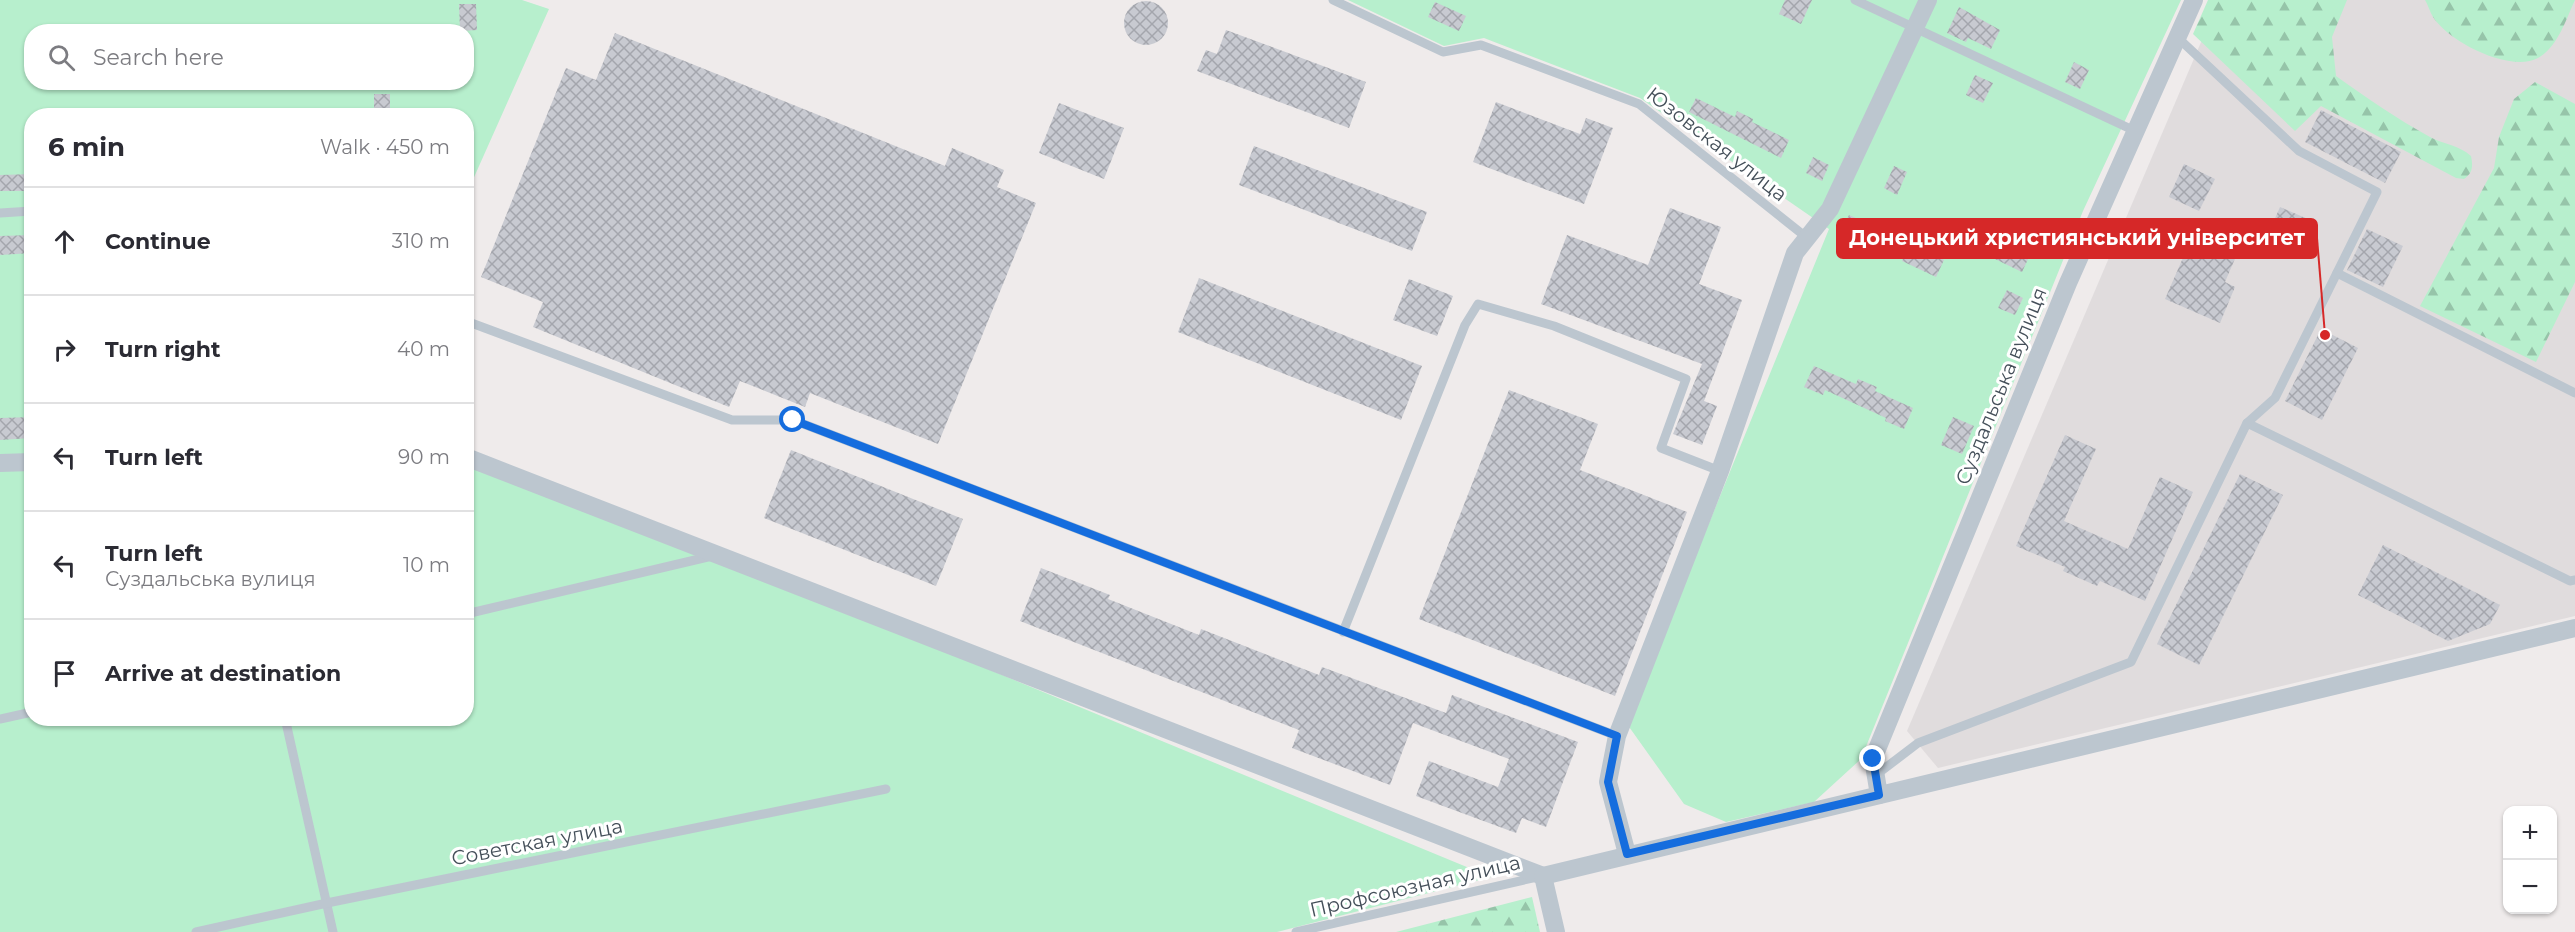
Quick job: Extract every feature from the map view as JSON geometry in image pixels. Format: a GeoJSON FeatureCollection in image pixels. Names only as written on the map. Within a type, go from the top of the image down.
{"type":"FeatureCollection","features":[{"type":"Feature","properties":{"kind":"street"},"geometry":{"type":"LineString","coordinates":[[1627,854],[1608,782],[1617,736],[1720,471],[1795,253],[1830,209],[1928,0]]}},
{"type":"Feature","properties":{"kind":"street","name":"Суздальська вулиця"},"geometry":{"type":"LineString","coordinates":[[1879,795],[1873,759],[2068,283],[2194,0]]}},
{"type":"Feature","properties":{"kind":"street"},"geometry":{"type":"LineString","coordinates":[[474,461],[719,554],[1543,876],[2575,628]]}},
{"type":"Feature","properties":{"kind":"street"},"geometry":{"type":"LineString","coordinates":[[0,463],[24,462]]}},
{"type":"Feature","properties":{"kind":"street"},"geometry":{"type":"LineString","coordinates":[[1543,876],[1556,932]]}},
{"type":"Feature","properties":{"kind":"lane","name":"Юзовская улица"},"geometry":{"type":"LineString","coordinates":[[1333,0],[1443,52],[1481,45],[1639,104],[1806,237]]}},
{"type":"Feature","properties":{"kind":"lane"},"geometry":{"type":"LineString","coordinates":[[1855,0],[2135,131]]}},
{"type":"Feature","properties":{"kind":"lane"},"geometry":{"type":"LineString","coordinates":[[1875,775],[1918,743],[2131,662],[2247,423],[2276,398],[2377,192],[2299,151],[2177,37]]}},
{"type":"Feature","properties":{"kind":"lane"},"geometry":{"type":"LineString","coordinates":[[0,213],[24,212]]}},
{"type":"Feature","properties":{"kind":"lane"},"geometry":{"type":"LineString","coordinates":[[2337,273],[2575,393]]}},
{"type":"Feature","properties":{"kind":"lane"},"geometry":{"type":"LineString","coordinates":[[1343,632],[1465,325],[1478,304],[1554,326],[1686,379],[1661,448],[1720,471]]}},
{"type":"Feature","properties":{"kind":"lane"},"geometry":{"type":"LineString","coordinates":[[474,324],[732,420],[793,420],[1617,736]]}},
{"type":"Feature","properties":{"kind":"lane"},"geometry":{"type":"LineString","coordinates":[[2247,423],[2570,581],[2575,580]]}},
{"type":"Feature","properties":{"kind":"lane"},"geometry":{"type":"LineString","coordinates":[[474,612],[719,554]]}},
{"type":"Feature","properties":{"kind":"lane"},"geometry":{"type":"LineString","coordinates":[[0,719],[24,714]]}},
{"type":"Feature","properties":{"kind":"lane"},"geometry":{"type":"LineString","coordinates":[[287,726],[333,932]]}},
{"type":"Feature","properties":{"kind":"lane","name":"Советская улица"},"geometry":{"type":"LineString","coordinates":[[196,932],[327,903],[886,789]]}},
{"type":"Feature","properties":{"kind":"lane","name":"Профсоюзная улица"},"geometry":{"type":"LineString","coordinates":[[1296,932],[1543,876]]}},
{"type":"Feature","properties":{"kind":"shaded area"},"geometry":{"type":"Polygon","coordinates":[[[2219,0],[2575,0],[2575,616],[1938,768],[1907,731],[2219,0]]]}},
{"type":"Feature","properties":{"kind":"green space"},"geometry":{"type":"Polygon","coordinates":[[[0,0],[522,0],[549,9],[474,177],[474,108],[24,108],[24,726],[474,726],[474,457],[1491,877],[1277,932],[0,932],[0,0]]]}},
{"type":"Feature","properties":{"kind":"green space"},"geometry":{"type":"Polygon","coordinates":[[[1348,0],[2181,0],[2083,211],[1861,759],[1814,802],[1726,822],[1684,804],[1627,724],[1829,229],[1640,98],[1484,38],[1444,46],[1348,0]]]}},
{"type":"Feature","properties":{"kind":"green space"},"geometry":{"type":"Polygon","coordinates":[[[2208,0],[2347,0],[2332,37],[2336,76],[2418,130],[2466,152],[2472,160],[2472,169],[2469,174],[2464,179],[2456,178],[2321,106],[2295,131],[2193,34],[2208,0]]]}},
{"type":"Feature","properties":{"kind":"green space"},"geometry":{"type":"Polygon","coordinates":[[[2425,0],[2575,0],[2561,32],[2551,47],[2538,58],[2526,62],[2497,58],[2466,45],[2441,27],[2425,0]]]}},
{"type":"Feature","properties":{"kind":"green space"},"geometry":{"type":"Polygon","coordinates":[[[2535,82],[2575,104],[2575,282],[2536,362],[2420,306],[2494,168],[2499,137],[2514,99],[2535,82]]]}},
{"type":"Feature","properties":{"kind":"green space"},"geometry":{"type":"Polygon","coordinates":[[[1532,897],[1540,932],[1396,932],[1532,897]]]}},
{"type":"Feature","properties":{"kind":"building"},"geometry":{"type":"Polygon","coordinates":[[[1785,0],[1812,0],[1801,24],[1779,14],[1785,0]]]}},
{"type":"Feature","properties":{"kind":"building"},"geometry":{"type":"Polygon","coordinates":[[[1146,1],[1162,7],[1168,23],[1162,39],[1146,45],[1130,39],[1124,23],[1130,7],[1146,1]]]}},
{"type":"Feature","properties":{"kind":"building"},"geometry":{"type":"Polygon","coordinates":[[[1435,2],[1466,16],[1459,31],[1428,17],[1435,2]]]}},
{"type":"Feature","properties":{"kind":"building"},"geometry":{"type":"Polygon","coordinates":[[[459,4],[476,4],[477,30],[474,30],[474,24],[460,24],[459,4]]]}},
{"type":"Feature","properties":{"kind":"building"},"geometry":{"type":"Polygon","coordinates":[[[1959,7],[2000,30],[1991,49],[1968,38],[1966,42],[1947,33],[1959,7]]]}},
{"type":"Feature","properties":{"kind":"building"},"geometry":{"type":"Polygon","coordinates":[[[1226,30],[1366,82],[1349,128],[1197,71],[1206,50],[1217,54],[1226,30]]]}},
{"type":"Feature","properties":{"kind":"building"},"geometry":{"type":"Polygon","coordinates":[[[615,33],[945,166],[952,148],[1004,170],[997,187],[1036,203],[938,444],[810,393],[805,407],[740,381],[729,407],[533,327],[543,302],[481,277],[566,68],[596,80],[615,33]]]}},
{"type":"Feature","properties":{"kind":"building"},"geometry":{"type":"Polygon","coordinates":[[[2074,62],[2089,70],[2080,89],[2065,82],[2074,62]]]}},
{"type":"Feature","properties":{"kind":"building"},"geometry":{"type":"Polygon","coordinates":[[[1975,75],[1993,83],[1983,103],[1966,95],[1975,75]]]}},
{"type":"Feature","properties":{"kind":"building"},"geometry":{"type":"Polygon","coordinates":[[[374,94],[390,94],[390,108],[374,108],[374,94]]]}},
{"type":"Feature","properties":{"kind":"building"},"geometry":{"type":"Polygon","coordinates":[[[1696,98],[1735,117],[1737,111],[1753,119],[1752,122],[1789,140],[1781,158],[1689,112],[1696,98]]]}},
{"type":"Feature","properties":{"kind":"building"},"geometry":{"type":"Polygon","coordinates":[[[1496,102],[1580,134],[1586,118],[1613,128],[1584,204],[1473,162],[1496,102]]]}},
{"type":"Feature","properties":{"kind":"building"},"geometry":{"type":"Polygon","coordinates":[[[1059,103],[1124,128],[1104,179],[1039,153],[1059,103]]]}},
{"type":"Feature","properties":{"kind":"building"},"geometry":{"type":"Polygon","coordinates":[[[2321,110],[2401,152],[2385,183],[2305,142],[2321,110]]]}},
{"type":"Feature","properties":{"kind":"building"},"geometry":{"type":"Polygon","coordinates":[[[1254,146],[1427,212],[1412,251],[1239,185],[1254,146]]]}},
{"type":"Feature","properties":{"kind":"building"},"geometry":{"type":"Polygon","coordinates":[[[1813,157],[1829,165],[1822,181],[1806,173],[1813,157]]]}},
{"type":"Feature","properties":{"kind":"building"},"geometry":{"type":"Polygon","coordinates":[[[2184,164],[2215,179],[2199,211],[2169,197],[2184,164]]]}},
{"type":"Feature","properties":{"kind":"building"},"geometry":{"type":"Polygon","coordinates":[[[1894,166],[1907,172],[1897,195],[1884,188],[1894,166]]]}},
{"type":"Feature","properties":{"kind":"building"},"geometry":{"type":"Polygon","coordinates":[[[24,174],[24,191],[0,191],[0,175],[24,174]]]}},
{"type":"Feature","properties":{"kind":"building"},"geometry":{"type":"Polygon","coordinates":[[[2280,207],[2310,220],[2297,252],[2266,239],[2280,207]]]}},
{"type":"Feature","properties":{"kind":"building"},"geometry":{"type":"Polygon","coordinates":[[[1670,208],[1721,227],[1699,284],[1742,300],[1704,401],[1717,406],[1702,445],[1673,434],[1702,364],[1541,304],[1567,235],[1648,265],[1670,208]]]}},
{"type":"Feature","properties":{"kind":"building"},"geometry":{"type":"Polygon","coordinates":[[[1849,215],[1867,223],[1855,248],[1838,239],[1849,215]]]}},
{"type":"Feature","properties":{"kind":"building"},"geometry":{"type":"Polygon","coordinates":[[[1966,218],[1985,227],[1982,232],[2030,255],[2022,272],[1974,249],[1972,253],[1953,244],[1966,218]]]}},
{"type":"Feature","properties":{"kind":"building"},"geometry":{"type":"Polygon","coordinates":[[[2196,228],[2240,247],[2225,282],[2235,287],[2220,323],[2165,299],[2196,228]]]}},
{"type":"Feature","properties":{"kind":"building"},"geometry":{"type":"Polygon","coordinates":[[[2367,229],[2403,246],[2383,287],[2347,270],[2367,229]]]}},
{"type":"Feature","properties":{"kind":"building"},"geometry":{"type":"Polygon","coordinates":[[[24,235],[24,254],[0,255],[0,236],[24,235]]]}},
{"type":"Feature","properties":{"kind":"building"},"geometry":{"type":"Polygon","coordinates":[[[1910,244],[1944,260],[1936,277],[1902,261],[1910,244]]]}},
{"type":"Feature","properties":{"kind":"building"},"geometry":{"type":"Polygon","coordinates":[[[1199,278],[1422,366],[1401,420],[1178,332],[1199,278]]]}},
{"type":"Feature","properties":{"kind":"building"},"geometry":{"type":"Polygon","coordinates":[[[1409,279],[1453,296],[1437,336],[1393,320],[1409,279]]]}},
{"type":"Feature","properties":{"kind":"building"},"geometry":{"type":"Polygon","coordinates":[[[2007,290],[2023,298],[2015,315],[1998,308],[2007,290]]]}},
{"type":"Feature","properties":{"kind":"building"},"geometry":{"type":"Polygon","coordinates":[[[2321,329],[2358,348],[2322,420],[2285,401],[2321,329]]]}},
{"type":"Feature","properties":{"kind":"building"},"geometry":{"type":"Polygon","coordinates":[[[1814,366],[1856,384],[1858,379],[1877,387],[1875,391],[1913,408],[1904,429],[1885,421],[1886,418],[1825,390],[1823,395],[1804,387],[1814,366]]]}},
{"type":"Feature","properties":{"kind":"building"},"geometry":{"type":"Polygon","coordinates":[[[1509,390],[1598,424],[1580,470],[1687,512],[1615,696],[1419,619],[1509,390]]]}},
{"type":"Feature","properties":{"kind":"building"},"geometry":{"type":"Polygon","coordinates":[[[24,417],[24,438],[0,440],[0,418],[24,417]]]}},
{"type":"Feature","properties":{"kind":"building"},"geometry":{"type":"Polygon","coordinates":[[[1953,417],[1974,426],[1962,454],[1941,445],[1953,417]]]}},
{"type":"Feature","properties":{"kind":"building"},"geometry":{"type":"Polygon","coordinates":[[[2065,435],[2096,449],[2064,521],[2128,549],[2160,477],[2193,492],[2145,601],[2100,581],[2097,586],[2063,571],[2065,567],[2016,546],[2065,435]]]}},
{"type":"Feature","properties":{"kind":"building"},"geometry":{"type":"Polygon","coordinates":[[[791,450],[963,519],[936,586],[764,518],[791,450]]]}},
{"type":"Feature","properties":{"kind":"building"},"geometry":{"type":"Polygon","coordinates":[[[2240,474],[2283,495],[2199,665],[2157,644],[2240,474]]]}},
{"type":"Feature","properties":{"kind":"building"},"geometry":{"type":"Polygon","coordinates":[[[2383,545],[2500,605],[2490,624],[2448,641],[2358,595],[2383,545]]]}},
{"type":"Feature","properties":{"kind":"building"},"geometry":{"type":"Polygon","coordinates":[[[1041,568],[1110,595],[1108,599],[1199,635],[1201,629],[1319,675],[1322,667],[1446,713],[1452,695],[1578,742],[1546,827],[1522,818],[1516,833],[1416,796],[1429,761],[1498,787],[1509,759],[1413,723],[1390,785],[1292,748],[1299,730],[1020,621],[1041,568]]]}},
{"type":"Feature","properties":{"kind":"place","name":"Донецький християнський університет"},"geometry":{"type":"Point","coordinates":[2325,335]}},
{"type":"Feature","properties":{"kind":"route"},"geometry":{"type":"LineString","coordinates":[[793,420],[1617,736],[1608,782],[1627,854],[1879,795],[1873,759]]}}]}
